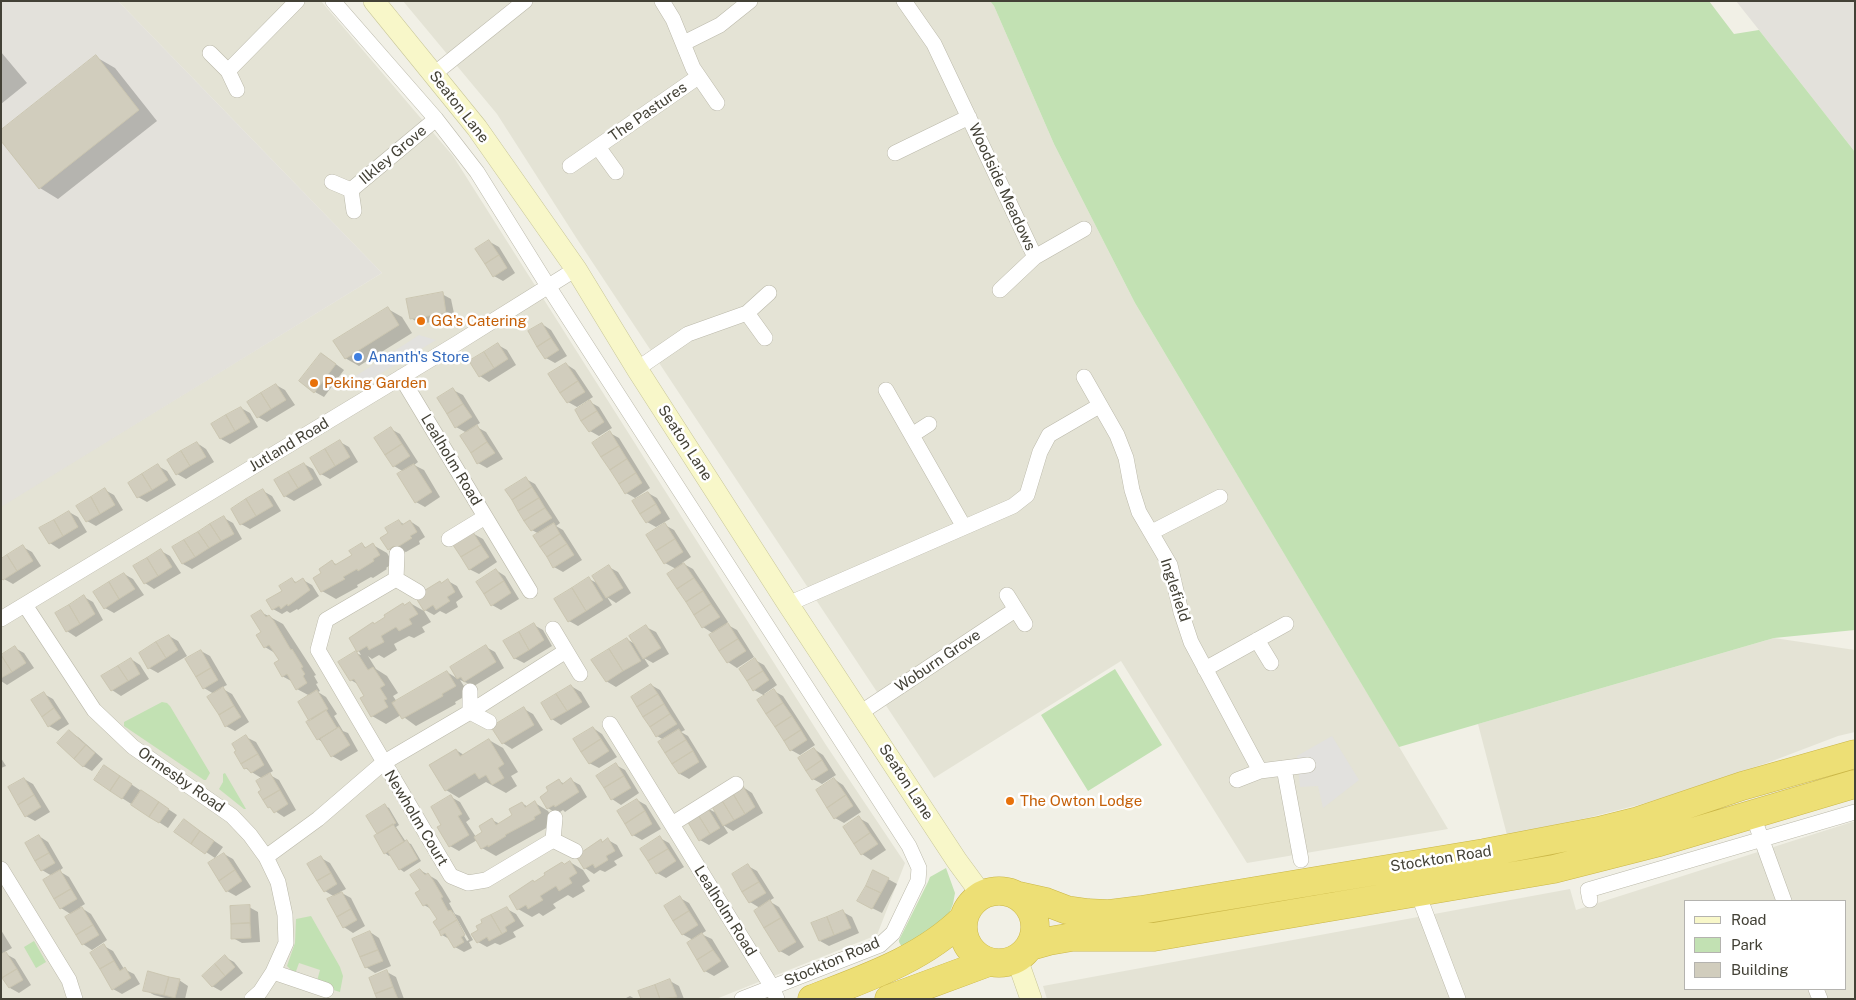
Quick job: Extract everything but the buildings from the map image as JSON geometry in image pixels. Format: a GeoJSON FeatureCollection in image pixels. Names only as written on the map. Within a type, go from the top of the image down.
{"type":"FeatureCollection","features":[{"type":"Feature","properties":{"kind":"highway","name":"Stockton Road"},"geometry":{"type":"LineString","coordinates":[[1020,896],[1046,902],[1067,910],[1109,914],[1150,909],[1484,853],[1590,833],[1638,821],[1742,786],[1855,754]]}},
{"type":"Feature","properties":{"kind":"highway","name":"Stockton Road"},"geometry":{"type":"LineString","coordinates":[[1024,952],[1049,940],[1099,936],[1121,938],[1154,937],[1554,869],[1601,858],[1855,784]]}},
{"type":"Feature","properties":{"kind":"highway"},"geometry":{"type":"LineString","coordinates":[[994,891],[1007,891],[1020,896],[1033,912],[1036,931],[1024,952],[1003,964],[989,962],[975,954],[967,945],[964,932],[964,918],[970,905],[982,895],[994,891]]}},
{"type":"Feature","properties":{"kind":"highway","name":"Stockton Road"},"geometry":{"type":"LineString","coordinates":[[812,999],[908,959],[939,939],[964,918]]}},
{"type":"Feature","properties":{"kind":"highway"},"geometry":{"type":"LineString","coordinates":[[889,999],[989,962]]}},
{"type":"Feature","properties":{"kind":"main road","name":"Seaton Lane"},"geometry":{"type":"LineString","coordinates":[[374,1],[477,128],[576,269],[637,369],[788,604],[982,895]]}},
{"type":"Feature","properties":{"kind":"main road"},"geometry":{"type":"LineString","coordinates":[[1024,952],[1031,999]]}},
{"type":"Feature","properties":{"kind":"street"},"geometry":{"type":"LineString","coordinates":[[228,71],[297,1]]}},
{"type":"Feature","properties":{"kind":"street","name":"Seaton Lane"},"geometry":{"type":"LineString","coordinates":[[333,1],[436,119],[477,172],[548,286],[909,846],[920,868],[918,881]]}},
{"type":"Feature","properties":{"kind":"street"},"geometry":{"type":"LineString","coordinates":[[434,74],[525,1]]}},
{"type":"Feature","properties":{"kind":"street","name":"The Pastures"},"geometry":{"type":"LineString","coordinates":[[662,1],[673,19],[698,76],[717,103]]}},
{"type":"Feature","properties":{"kind":"street"},"geometry":{"type":"LineString","coordinates":[[684,43],[720,25],[750,1]]}},
{"type":"Feature","properties":{"kind":"street","name":"Woodside Meadows"},"geometry":{"type":"LineString","coordinates":[[904,1],[934,44],[1035,257]]}},
{"type":"Feature","properties":{"kind":"street"},"geometry":{"type":"LineString","coordinates":[[210,53],[228,71],[237,90]]}},
{"type":"Feature","properties":{"kind":"street","name":"The Pastures"},"geometry":{"type":"LineString","coordinates":[[570,166],[698,76]]}},
{"type":"Feature","properties":{"kind":"street","name":"Woodside Meadows"},"geometry":{"type":"LineString","coordinates":[[895,152],[969,117]]}},
{"type":"Feature","properties":{"kind":"street","name":"Ilkley Grove"},"geometry":{"type":"LineString","coordinates":[[351,190],[436,119]]}},
{"type":"Feature","properties":{"kind":"street","name":"The Pastures"},"geometry":{"type":"LineString","coordinates":[[598,147],[616,172]]}},
{"type":"Feature","properties":{"kind":"street","name":"Ilkley Grove"},"geometry":{"type":"LineString","coordinates":[[332,182],[351,190]]}},
{"type":"Feature","properties":{"kind":"street","name":"Ilkley Grove"},"geometry":{"type":"LineString","coordinates":[[351,190],[354,211]]}},
{"type":"Feature","properties":{"kind":"street","name":"Woodside Meadows"},"geometry":{"type":"LineString","coordinates":[[1000,290],[1035,257],[1084,229]]}},
{"type":"Feature","properties":{"kind":"street","name":"Jutland Road"},"geometry":{"type":"LineString","coordinates":[[1,619],[576,269]]}},
{"type":"Feature","properties":{"kind":"street"},"geometry":{"type":"LineString","coordinates":[[637,369],[688,334],[747,313],[769,292]]}},
{"type":"Feature","properties":{"kind":"street"},"geometry":{"type":"LineString","coordinates":[[747,313],[765,338]]}},
{"type":"Feature","properties":{"kind":"street","name":"Lealholm Road"},"geometry":{"type":"LineString","coordinates":[[401,377],[530,591]]}},
{"type":"Feature","properties":{"kind":"street","name":"Inglefield"},"geometry":{"type":"LineString","coordinates":[[1084,377],[1117,435],[1126,458],[1132,490],[1139,512],[1170,565],[1191,642],[1260,770]]}},
{"type":"Feature","properties":{"kind":"street"},"geometry":{"type":"LineString","coordinates":[[886,390],[964,527]]}},
{"type":"Feature","properties":{"kind":"street"},"geometry":{"type":"LineString","coordinates":[[788,604],[1013,506],[1027,495],[1040,452],[1049,435],[1099,406]]}},
{"type":"Feature","properties":{"kind":"street"},"geometry":{"type":"LineString","coordinates":[[912,435],[930,424]]}},
{"type":"Feature","properties":{"kind":"street"},"geometry":{"type":"LineString","coordinates":[[1152,532],[1220,497]]}},
{"type":"Feature","properties":{"kind":"street","name":"Lealholm Road"},"geometry":{"type":"LineString","coordinates":[[449,539],[485,517]]}},
{"type":"Feature","properties":{"kind":"street"},"geometry":{"type":"LineString","coordinates":[[397,554],[396,579],[418,592]]}},
{"type":"Feature","properties":{"kind":"street","name":"Newholm Court"},"geometry":{"type":"LineString","coordinates":[[396,579],[326,620],[318,650],[383,763],[451,876],[468,883],[486,880],[553,840]]}},
{"type":"Feature","properties":{"kind":"street"},"geometry":{"type":"LineString","coordinates":[[1006,595],[1025,624]]}},
{"type":"Feature","properties":{"kind":"street","name":"Ormesby Road"},"geometry":{"type":"LineString","coordinates":[[25,605],[94,710],[134,747],[232,816],[250,835],[266,857],[278,882],[285,915],[286,943],[273,972],[260,992],[252,999]]}},
{"type":"Feature","properties":{"kind":"street","name":"Woburn Grove"},"geometry":{"type":"LineString","coordinates":[[860,713],[1016,610]]}},
{"type":"Feature","properties":{"kind":"street"},"geometry":{"type":"LineString","coordinates":[[1205,669],[1286,624]]}},
{"type":"Feature","properties":{"kind":"street"},"geometry":{"type":"LineString","coordinates":[[553,629],[580,674]]}},
{"type":"Feature","properties":{"kind":"street"},"geometry":{"type":"LineString","coordinates":[[1257,640],[1271,663]]}},
{"type":"Feature","properties":{"kind":"street","name":"Newholm Court"},"geometry":{"type":"LineString","coordinates":[[266,857],[318,819],[383,763],[470,712],[566,651]]}},
{"type":"Feature","properties":{"kind":"street"},"geometry":{"type":"LineString","coordinates":[[470,691],[470,712],[489,722]]}},
{"type":"Feature","properties":{"kind":"street","name":"Lealholm Road"},"geometry":{"type":"LineString","coordinates":[[610,724],[775,993]]}},
{"type":"Feature","properties":{"kind":"street"},"geometry":{"type":"LineString","coordinates":[[1237,780],[1260,770],[1308,765]]}},
{"type":"Feature","properties":{"kind":"street"},"geometry":{"type":"LineString","coordinates":[[1284,768],[1301,860]]}},
{"type":"Feature","properties":{"kind":"street"},"geometry":{"type":"LineString","coordinates":[[672,824],[736,784]]}},
{"type":"Feature","properties":{"kind":"street"},"geometry":{"type":"LineString","coordinates":[[1590,900],[1588,890],[1855,812]]}},
{"type":"Feature","properties":{"kind":"street"},"geometry":{"type":"LineString","coordinates":[[1752,813],[1784,900]]}},
{"type":"Feature","properties":{"kind":"street"},"geometry":{"type":"LineString","coordinates":[[555,818],[553,840],[575,851]]}},
{"type":"Feature","properties":{"kind":"street"},"geometry":{"type":"LineString","coordinates":[[1,869],[69,980],[75,999]]}},
{"type":"Feature","properties":{"kind":"street","name":"Stockton Road"},"geometry":{"type":"LineString","coordinates":[[742,999],[775,993],[880,945],[893,933],[918,881]]}},
{"type":"Feature","properties":{"kind":"street"},"geometry":{"type":"LineString","coordinates":[[1417,891],[1458,999]]}},
{"type":"Feature","properties":{"kind":"street"},"geometry":{"type":"LineString","coordinates":[[273,972],[326,990]]}},
{"type":"Feature","properties":{"kind":"shaded area"},"geometry":{"type":"Polygon","coordinates":[[[1,1],[118,1],[382,273],[1,507],[1,1]]]}},
{"type":"Feature","properties":{"kind":"shaded area"},"geometry":{"type":"Polygon","coordinates":[[[118,1],[321,1],[453,156],[826,745],[905,863],[877,935],[716,999],[1,999],[1,506],[382,273],[118,1]]]}},
{"type":"Feature","properties":{"kind":"shaded area"},"geometry":{"type":"Polygon","coordinates":[[[403,1],[990,1],[994,6],[1054,144],[1135,303],[1448,829],[1247,863],[1121,661],[934,778],[577,239],[497,114],[403,1]]]}},
{"type":"Feature","properties":{"kind":"shaded area"},"geometry":{"type":"Polygon","coordinates":[[[1736,1],[1855,1],[1855,152],[1759,30],[1736,1]]]}},
{"type":"Feature","properties":{"kind":"shaded area"},"geometry":{"type":"Polygon","coordinates":[[[419,335],[436,340],[360,386],[345,383],[419,335]]]}},
{"type":"Feature","properties":{"kind":"shaded area"},"geometry":{"type":"Polygon","coordinates":[[[1774,638],[1855,650],[1855,732],[1838,736],[1767,763],[1646,803],[1507,835],[1478,724],[1774,638]]]}},
{"type":"Feature","properties":{"kind":"shaded area"},"geometry":{"type":"Polygon","coordinates":[[[1332,736],[1359,780],[1323,808],[1318,786],[1300,787],[1297,756],[1332,736]]]}},
{"type":"Feature","properties":{"kind":"shaded area"},"geometry":{"type":"Polygon","coordinates":[[[1855,821],[1855,999],[1047,999],[1043,986],[1570,889],[1576,910],[1855,821]]]}},
{"type":"Feature","properties":{"kind":"green space"},"geometry":{"type":"Polygon","coordinates":[[[990,1],[1709,1],[1734,34],[1759,30],[1855,152],[1855,630],[1774,638],[1399,747],[1135,303],[1054,144],[994,6],[990,1]]]}},
{"type":"Feature","properties":{"kind":"green space"},"geometry":{"type":"Polygon","coordinates":[[[1115,669],[1162,745],[1088,791],[1041,715],[1115,669]]]}},
{"type":"Feature","properties":{"kind":"green space"},"geometry":{"type":"Polygon","coordinates":[[[162,702],[170,706],[210,773],[206,780],[124,726],[124,722],[162,702]]]}},
{"type":"Feature","properties":{"kind":"green space"},"geometry":{"type":"Polygon","coordinates":[[[225,773],[246,809],[219,789],[223,782],[223,774],[225,773]]]}},
{"type":"Feature","properties":{"kind":"green space"},"geometry":{"type":"Polygon","coordinates":[[[946,868],[955,893],[949,914],[903,949],[899,940],[930,877],[946,868]]]}},
{"type":"Feature","properties":{"kind":"green space"},"geometry":{"type":"Polygon","coordinates":[[[311,916],[340,967],[343,976],[340,992],[327,988],[317,981],[320,970],[299,963],[295,974],[287,966],[295,943],[296,919],[311,916]]]}},
{"type":"Feature","properties":{"kind":"green space"},"geometry":{"type":"Polygon","coordinates":[[[34,941],[46,962],[36,968],[24,947],[34,941]]]}},
{"type":"Feature","properties":{"kind":"place","name":"GG's Catering"},"geometry":{"type":"Point","coordinates":[421,321]}},
{"type":"Feature","properties":{"kind":"place","name":"Ananth's Store"},"geometry":{"type":"Point","coordinates":[358,357]}},
{"type":"Feature","properties":{"kind":"place","name":"Peking Garden"},"geometry":{"type":"Point","coordinates":[314,383]}},
{"type":"Feature","properties":{"kind":"place","name":"The Owton Lodge"},"geometry":{"type":"Point","coordinates":[1010,801]}}]}
